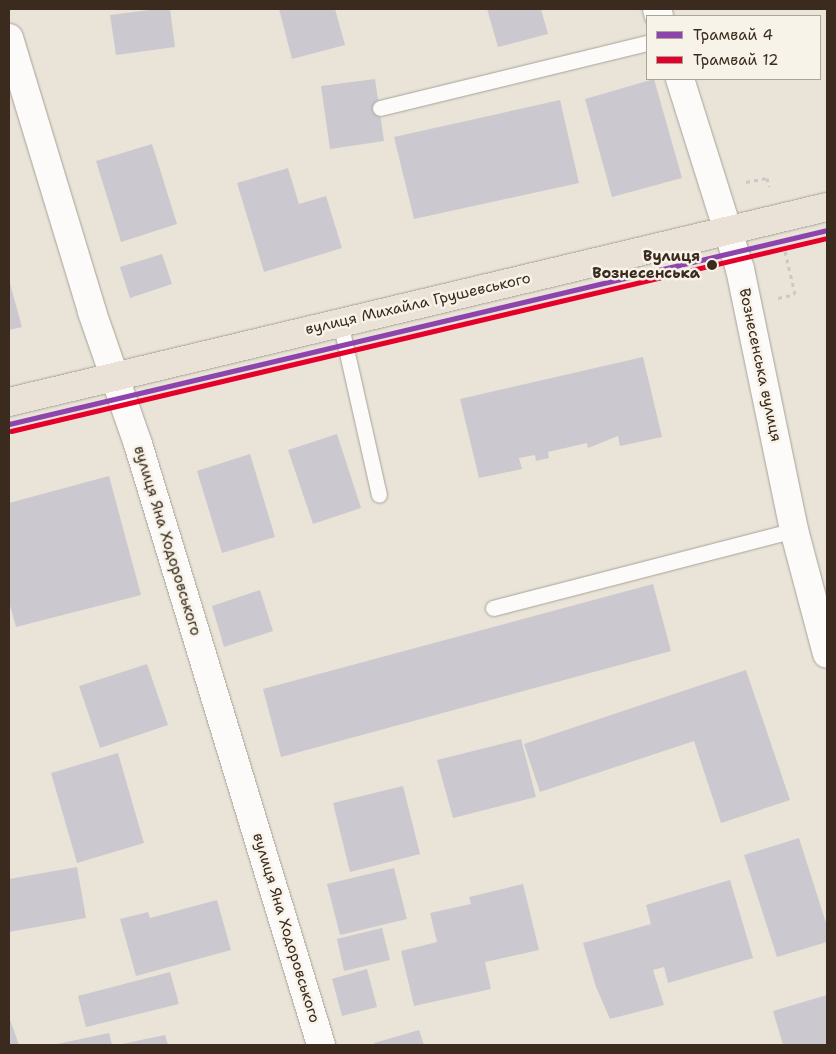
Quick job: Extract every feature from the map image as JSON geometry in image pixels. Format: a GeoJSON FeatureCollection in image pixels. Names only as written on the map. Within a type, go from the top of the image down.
{"type":"FeatureCollection","features":[{"type":"Feature","properties":{"kind":"main road","name":"вулиця Михайла Грушевського"},"geometry":{"type":"LineString","coordinates":[[9,402],[827,206]]}},
{"type":"Feature","properties":{"kind":"street","name":"вулиця Яна Ходоровського"},"geometry":{"type":"LineString","coordinates":[[9,38],[321,1045]]}},
{"type":"Feature","properties":{"kind":"street","name":"Вознесенська вулиця"},"geometry":{"type":"LineString","coordinates":[[680,80],[728,230],[749,304],[794,530],[827,654]]}},
{"type":"Feature","properties":{"kind":"lane"},"geometry":{"type":"LineString","coordinates":[[380,108],[646,43]]}},
{"type":"Feature","properties":{"kind":"lane"},"geometry":{"type":"LineString","coordinates":[[340,322],[379,494]]}},
{"type":"Feature","properties":{"kind":"lane"},"geometry":{"type":"LineString","coordinates":[[493,608],[794,530]]}},
{"type":"Feature","properties":{"kind":"building"},"geometry":{"type":"Polygon","coordinates":[[[170,9],[175,47],[116,55],[110,15],[170,9]]]}},
{"type":"Feature","properties":{"kind":"building"},"geometry":{"type":"Polygon","coordinates":[[[279,9],[335,9],[345,45],[292,59],[279,9]]]}},
{"type":"Feature","properties":{"kind":"building"},"geometry":{"type":"Polygon","coordinates":[[[487,9],[541,9],[548,34],[498,47],[487,9]]]}},
{"type":"Feature","properties":{"kind":"building"},"geometry":{"type":"Polygon","coordinates":[[[375,79],[384,141],[330,149],[321,86],[375,79]]]}},
{"type":"Feature","properties":{"kind":"building"},"geometry":{"type":"Polygon","coordinates":[[[654,80],[682,178],[612,197],[585,99],[654,80]]]}},
{"type":"Feature","properties":{"kind":"building"},"geometry":{"type":"Polygon","coordinates":[[[560,100],[579,183],[414,219],[394,137],[560,100]]]}},
{"type":"Feature","properties":{"kind":"building"},"geometry":{"type":"Polygon","coordinates":[[[152,144],[177,224],[121,242],[96,161],[152,144]]]}},
{"type":"Feature","properties":{"kind":"building"},"geometry":{"type":"Polygon","coordinates":[[[288,168],[299,204],[326,196],[342,248],[264,272],[237,183],[288,168]]]}},
{"type":"Feature","properties":{"kind":"building"},"geometry":{"type":"Polygon","coordinates":[[[162,254],[172,284],[130,298],[120,267],[162,254]]]}},
{"type":"Feature","properties":{"kind":"building"},"geometry":{"type":"Polygon","coordinates":[[[9,280],[22,327],[9,330],[9,280]]]}},
{"type":"Feature","properties":{"kind":"building"},"geometry":{"type":"Polygon","coordinates":[[[643,357],[662,437],[620,446],[618,436],[588,448],[587,443],[548,452],[549,458],[536,461],[535,455],[519,458],[522,469],[479,478],[460,399],[643,357]]]}},
{"type":"Feature","properties":{"kind":"building"},"geometry":{"type":"Polygon","coordinates":[[[337,434],[361,508],[313,524],[288,450],[337,434]]]}},
{"type":"Feature","properties":{"kind":"building"},"geometry":{"type":"Polygon","coordinates":[[[250,454],[275,537],[222,553],[197,471],[250,454]]]}},
{"type":"Feature","properties":{"kind":"building"},"geometry":{"type":"Polygon","coordinates":[[[109,476],[141,595],[16,627],[9,602],[9,503],[109,476]]]}},
{"type":"Feature","properties":{"kind":"building"},"geometry":{"type":"Polygon","coordinates":[[[653,584],[671,651],[281,757],[263,689],[653,584]]]}},
{"type":"Feature","properties":{"kind":"building"},"geometry":{"type":"Polygon","coordinates":[[[260,590],[273,631],[224,647],[212,606],[260,590]]]}},
{"type":"Feature","properties":{"kind":"building"},"geometry":{"type":"Polygon","coordinates":[[[147,664],[168,725],[100,748],[79,686],[147,664]]]}},
{"type":"Feature","properties":{"kind":"building"},"geometry":{"type":"Polygon","coordinates":[[[746,670],[790,800],[721,823],[694,741],[540,792],[524,744],[746,670]]]}},
{"type":"Feature","properties":{"kind":"building"},"geometry":{"type":"Polygon","coordinates":[[[521,739],[536,797],[453,818],[437,760],[521,739]]]}},
{"type":"Feature","properties":{"kind":"building"},"geometry":{"type":"Polygon","coordinates":[[[118,753],[144,843],[77,863],[51,773],[118,753]]]}},
{"type":"Feature","properties":{"kind":"building"},"geometry":{"type":"Polygon","coordinates":[[[403,786],[420,854],[350,872],[333,803],[403,786]]]}},
{"type":"Feature","properties":{"kind":"building"},"geometry":{"type":"Polygon","coordinates":[[[799,838],[827,926],[827,942],[777,957],[744,855],[799,838]]]}},
{"type":"Feature","properties":{"kind":"building"},"geometry":{"type":"Polygon","coordinates":[[[77,867],[86,918],[9,932],[9,879],[77,867]]]}},
{"type":"Feature","properties":{"kind":"building"},"geometry":{"type":"Polygon","coordinates":[[[394,868],[407,919],[340,935],[327,884],[394,868]]]}},
{"type":"Feature","properties":{"kind":"building"},"geometry":{"type":"Polygon","coordinates":[[[730,880],[753,958],[668,983],[664,967],[653,970],[664,1005],[610,1019],[596,987],[583,943],[651,924],[646,905],[730,880]]]}},
{"type":"Feature","properties":{"kind":"building"},"geometry":{"type":"Polygon","coordinates":[[[523,884],[539,950],[485,962],[491,989],[414,1006],[401,951],[437,942],[430,913],[471,904],[469,897],[523,884]]]}},
{"type":"Feature","properties":{"kind":"building"},"geometry":{"type":"Polygon","coordinates":[[[217,900],[231,950],[136,976],[120,919],[148,912],[150,918],[217,900]]]}},
{"type":"Feature","properties":{"kind":"building"},"geometry":{"type":"Polygon","coordinates":[[[382,928],[390,960],[344,971],[337,939],[382,928]]]}},
{"type":"Feature","properties":{"kind":"building"},"geometry":{"type":"Polygon","coordinates":[[[367,969],[377,1007],[342,1016],[332,979],[367,969]]]}},
{"type":"Feature","properties":{"kind":"building"},"geometry":{"type":"Polygon","coordinates":[[[170,972],[179,1004],[86,1027],[78,996],[170,972]]]}},
{"type":"Feature","properties":{"kind":"building"},"geometry":{"type":"Polygon","coordinates":[[[827,995],[827,1045],[783,1045],[773,1011],[827,995]]]}},
{"type":"Feature","properties":{"kind":"building"},"geometry":{"type":"Polygon","coordinates":[[[9,1017],[19,1045],[9,1045],[9,1017]]]}},
{"type":"Feature","properties":{"kind":"building"},"geometry":{"type":"Polygon","coordinates":[[[419,1030],[424,1045],[375,1045],[374,1043],[419,1030]]]}},
{"type":"Feature","properties":{"kind":"building"},"geometry":{"type":"Polygon","coordinates":[[[109,1033],[112,1045],[57,1045],[57,1044],[109,1033]]]}},
{"type":"Feature","properties":{"kind":"building"},"geometry":{"type":"Polygon","coordinates":[[[165,1035],[168,1045],[122,1045],[122,1044],[165,1035]]]}},
{"type":"Feature","properties":{"kind":"tram line","name":"4"},"geometry":{"type":"LineString","coordinates":[[9,424],[827,230]]}},
{"type":"Feature","properties":{"kind":"tram line","name":"12"},"geometry":{"type":"LineString","coordinates":[[11,431],[827,238]]}},
{"type":"Feature","properties":{"kind":"place","name":"Вулиця Вознесенська"},"geometry":{"type":"Point","coordinates":[712,265]}}]}
